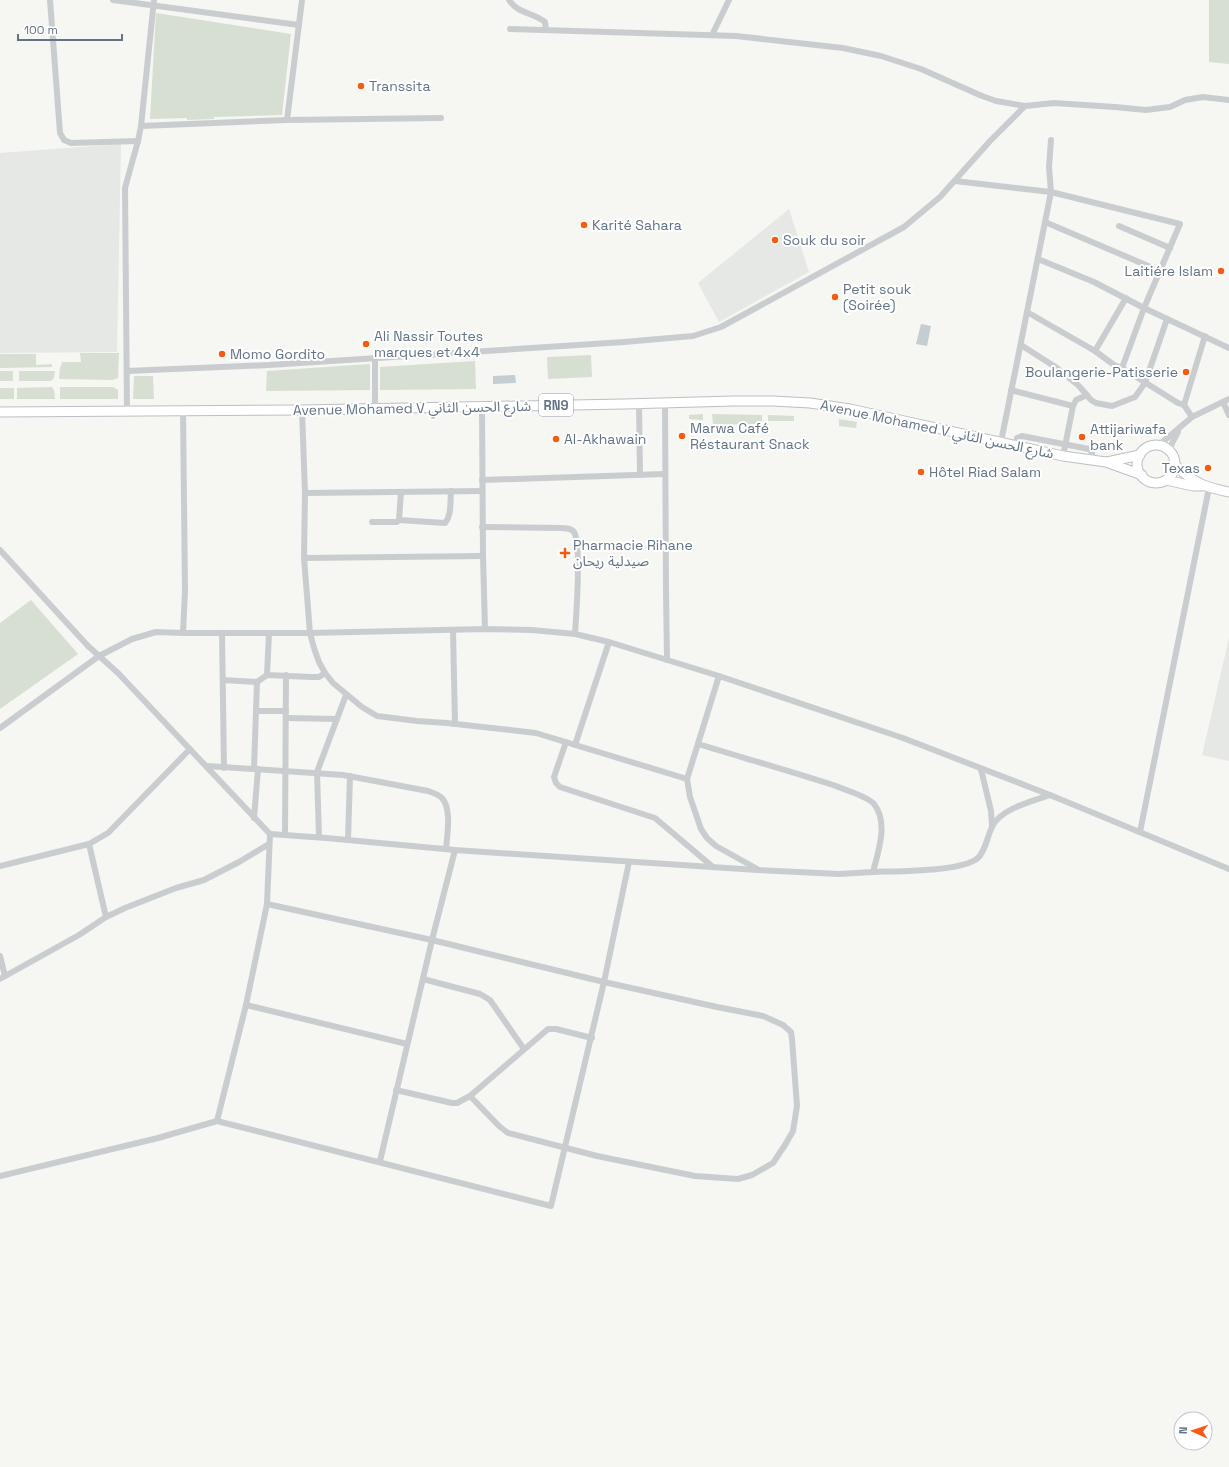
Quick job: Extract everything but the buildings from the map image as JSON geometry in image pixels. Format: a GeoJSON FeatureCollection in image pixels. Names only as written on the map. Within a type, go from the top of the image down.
{"type":"FeatureCollection","features":[{"type":"Feature","properties":{"kind":"main road","name":"Avenue Mohamed V شارع الحسن الثاني"},"geometry":{"type":"LineString","coordinates":[[0,412],[302,410],[639,404],[752,400],[810,403],[850,409],[1063,456],[1106,462],[1142,475],[1146,479],[1156,482],[1166,480],[1229,492]]}},
{"type":"Feature","properties":{"kind":"main road","name":"Avenue Mohamed V شارع الحسن الثاني"},"geometry":{"type":"LineString","coordinates":[[1106,462],[1140,455],[1148,447],[1159,445]]}},
{"type":"Feature","properties":{"kind":"main road"},"geometry":{"type":"LineString","coordinates":[[1159,445],[1170,451]]}},
{"type":"Feature","properties":{"kind":"main road","name":"Avenue Mohamed V شارع الحسن الثاني"},"geometry":{"type":"LineString","coordinates":[[1170,451],[1175,460],[1175,465],[1186,476],[1206,487]]}},
{"type":"Feature","properties":{"kind":"main road"},"geometry":{"type":"LineString","coordinates":[[1140,455],[1138,466],[1142,475]]}},
{"type":"Feature","properties":{"kind":"main road"},"geometry":{"type":"LineString","coordinates":[[1166,480],[1171,476],[1175,465]]}},
{"type":"Feature","properties":{"kind":"street"},"geometry":{"type":"LineString","coordinates":[[50,0],[60,133],[64,140],[71,143],[138,141]]}},
{"type":"Feature","properties":{"kind":"street"},"geometry":{"type":"LineString","coordinates":[[113,0],[153,2],[298,25]]}},
{"type":"Feature","properties":{"kind":"street"},"geometry":{"type":"LineString","coordinates":[[287,120],[302,0]]}},
{"type":"Feature","properties":{"kind":"street"},"geometry":{"type":"LineString","coordinates":[[509,0],[512,6],[519,11],[541,19],[545,22],[546,30]]}},
{"type":"Feature","properties":{"kind":"street"},"geometry":{"type":"LineString","coordinates":[[712,35],[729,0]]}},
{"type":"Feature","properties":{"kind":"street"},"geometry":{"type":"LineString","coordinates":[[127,411],[125,188],[141,126],[153,2]]}},
{"type":"Feature","properties":{"kind":"street"},"geometry":{"type":"LineString","coordinates":[[510,29],[712,35],[811,43],[881,56],[922,69],[996,101],[1025,106],[1054,103],[1146,110],[1170,107],[1185,100],[1203,97],[1229,100]]}},
{"type":"Feature","properties":{"kind":"street"},"geometry":{"type":"LineString","coordinates":[[127,371],[269,365],[624,342],[700,335],[721,327],[893,234],[921,214],[940,197],[990,141],[1025,106]]}},
{"type":"Feature","properties":{"kind":"street"},"geometry":{"type":"LineString","coordinates":[[141,126],[287,120],[442,118]]}},
{"type":"Feature","properties":{"kind":"street"},"geometry":{"type":"LineString","coordinates":[[1001,442],[1051,192],[1049,167],[1051,140]]}},
{"type":"Feature","properties":{"kind":"street"},"geometry":{"type":"LineString","coordinates":[[955,181],[1051,192],[1180,224],[1144,308],[1122,368]]}},
{"type":"Feature","properties":{"kind":"street"},"geometry":{"type":"LineString","coordinates":[[1045,222],[1160,271]]}},
{"type":"Feature","properties":{"kind":"street"},"geometry":{"type":"LineString","coordinates":[[1119,226],[1170,248]]}},
{"type":"Feature","properties":{"kind":"street"},"geometry":{"type":"LineString","coordinates":[[1038,259],[1094,282],[1144,308],[1229,348]]}},
{"type":"Feature","properties":{"kind":"street"},"geometry":{"type":"LineString","coordinates":[[1095,351],[1126,298]]}},
{"type":"Feature","properties":{"kind":"street"},"geometry":{"type":"LineString","coordinates":[[1027,312],[1095,351],[1114,365],[1122,368],[1178,403],[1184,405],[1192,417]]}},
{"type":"Feature","properties":{"kind":"street"},"geometry":{"type":"LineString","coordinates":[[1020,345],[1057,368],[1079,386],[1096,403],[1112,406],[1135,397],[1146,383],[1167,318]]}},
{"type":"Feature","properties":{"kind":"street"},"geometry":{"type":"LineString","coordinates":[[1184,405],[1205,336]]}},
{"type":"Feature","properties":{"kind":"street"},"geometry":{"type":"LineString","coordinates":[[375,358],[375,408]]}},
{"type":"Feature","properties":{"kind":"street"},"geometry":{"type":"LineString","coordinates":[[1011,390],[1072,406]]}},
{"type":"Feature","properties":{"kind":"street"},"geometry":{"type":"LineString","coordinates":[[1063,456],[1072,406],[1076,400],[1087,395]]}},
{"type":"Feature","properties":{"kind":"street"},"geometry":{"type":"LineString","coordinates":[[1159,445],[1192,417],[1229,399]]}},
{"type":"Feature","properties":{"kind":"street"},"geometry":{"type":"LineString","coordinates":[[1222,402],[1229,414]]}},
{"type":"Feature","properties":{"kind":"street"},"geometry":{"type":"LineString","coordinates":[[665,403],[668,660]]}},
{"type":"Feature","properties":{"kind":"street"},"geometry":{"type":"LineString","coordinates":[[639,404],[640,475]]}},
{"type":"Feature","properties":{"kind":"street"},"geometry":{"type":"LineString","coordinates":[[482,407],[482,556],[485,629]]}},
{"type":"Feature","properties":{"kind":"street"},"geometry":{"type":"LineString","coordinates":[[183,410],[185,553],[183,633]]}},
{"type":"Feature","properties":{"kind":"street"},"geometry":{"type":"LineString","coordinates":[[302,410],[305,493],[304,558],[310,633],[314,648],[325,673],[333,683],[346,695],[377,716],[524,731],[566,742],[687,780]]}},
{"type":"Feature","properties":{"kind":"street"},"geometry":{"type":"LineString","coordinates":[[1170,451],[1179,429]]}},
{"type":"Feature","properties":{"kind":"street"},"geometry":{"type":"LineString","coordinates":[[1016,445],[1018,438],[1022,436],[1090,450],[1093,455],[1092,460]]}},
{"type":"Feature","properties":{"kind":"street"},"geometry":{"type":"LineString","coordinates":[[482,480],[665,474]]}},
{"type":"Feature","properties":{"kind":"street"},"geometry":{"type":"LineString","coordinates":[[1140,832],[1206,487]]}},
{"type":"Feature","properties":{"kind":"street"},"geometry":{"type":"LineString","coordinates":[[372,522],[397,522],[399,520],[445,523],[450,513],[451,491]]}},
{"type":"Feature","properties":{"kind":"street"},"geometry":{"type":"LineString","coordinates":[[305,493],[482,491]]}},
{"type":"Feature","properties":{"kind":"street"},"geometry":{"type":"LineString","coordinates":[[399,520],[401,492]]}},
{"type":"Feature","properties":{"kind":"street"},"geometry":{"type":"LineString","coordinates":[[482,527],[568,528],[573,530],[576,536],[577,545],[575,634]]}},
{"type":"Feature","properties":{"kind":"street"},"geometry":{"type":"LineString","coordinates":[[0,550],[88,646],[207,766],[270,834],[319,837],[455,850],[759,870],[839,874],[945,868],[962,866],[971,862],[978,858],[983,851],[992,825],[992,811],[981,769]]}},
{"type":"Feature","properties":{"kind":"street"},"geometry":{"type":"LineString","coordinates":[[304,558],[482,556]]}},
{"type":"Feature","properties":{"kind":"street"},"geometry":{"type":"LineString","coordinates":[[0,728],[99,656],[132,639],[149,633],[162,631],[222,634],[310,633],[485,629],[532,630],[575,634],[609,642],[719,676],[903,738],[1050,795],[1229,869]]}},
{"type":"Feature","properties":{"kind":"street"},"geometry":{"type":"LineString","coordinates":[[453,630],[455,724]]}},
{"type":"Feature","properties":{"kind":"street"},"geometry":{"type":"LineString","coordinates":[[267,675],[269,633]]}},
{"type":"Feature","properties":{"kind":"street"},"geometry":{"type":"LineString","coordinates":[[222,634],[224,768]]}},
{"type":"Feature","properties":{"kind":"street"},"geometry":{"type":"LineString","coordinates":[[575,745],[609,642]]}},
{"type":"Feature","properties":{"kind":"street"},"geometry":{"type":"LineString","coordinates":[[223,680],[257,682],[267,675],[319,677],[325,673]]}},
{"type":"Feature","properties":{"kind":"street"},"geometry":{"type":"LineString","coordinates":[[285,835],[286,675]]}},
{"type":"Feature","properties":{"kind":"street"},"geometry":{"type":"LineString","coordinates":[[719,676],[687,780],[690,796],[701,829],[707,838],[716,846],[759,870]]}},
{"type":"Feature","properties":{"kind":"street"},"geometry":{"type":"LineString","coordinates":[[254,818],[257,682]]}},
{"type":"Feature","properties":{"kind":"street"},"geometry":{"type":"LineString","coordinates":[[319,837],[318,772],[346,695]]}},
{"type":"Feature","properties":{"kind":"street"},"geometry":{"type":"LineString","coordinates":[[256,711],[337,719]]}},
{"type":"Feature","properties":{"kind":"street"},"geometry":{"type":"LineString","coordinates":[[566,742],[554,777],[556,783],[560,787],[655,818],[713,867]]}},
{"type":"Feature","properties":{"kind":"street"},"geometry":{"type":"LineString","coordinates":[[698,744],[818,780],[857,794],[874,803],[881,818],[881,832],[873,872]]}},
{"type":"Feature","properties":{"kind":"street"},"geometry":{"type":"LineString","coordinates":[[0,866],[89,844],[108,833],[190,749]]}},
{"type":"Feature","properties":{"kind":"street"},"geometry":{"type":"LineString","coordinates":[[207,766],[318,772],[350,776],[428,791],[438,795],[446,803],[448,808],[446,849]]}},
{"type":"Feature","properties":{"kind":"street"},"geometry":{"type":"LineString","coordinates":[[348,840],[350,776]]}},
{"type":"Feature","properties":{"kind":"street"},"geometry":{"type":"LineString","coordinates":[[992,825],[1000,816],[1011,810],[1050,795]]}},
{"type":"Feature","properties":{"kind":"street"},"geometry":{"type":"LineString","coordinates":[[217,1121],[246,1005],[267,904],[270,834]]}},
{"type":"Feature","properties":{"kind":"street"},"geometry":{"type":"LineString","coordinates":[[89,844],[106,918]]}},
{"type":"Feature","properties":{"kind":"street"},"geometry":{"type":"LineString","coordinates":[[0,956],[3,977],[125,908],[176,888],[204,880],[239,862],[269,844]]}},
{"type":"Feature","properties":{"kind":"street"},"geometry":{"type":"LineString","coordinates":[[380,1161],[432,940],[455,850]]}},
{"type":"Feature","properties":{"kind":"street"},"geometry":{"type":"LineString","coordinates":[[0,1176],[158,1138],[217,1121],[380,1161],[551,1206],[592,1038],[629,862]]}},
{"type":"Feature","properties":{"kind":"street"},"geometry":{"type":"LineString","coordinates":[[267,904],[432,940],[604,982],[763,1016],[784,1025],[791,1032],[797,1106],[793,1131],[773,1163],[752,1175],[738,1179],[695,1176],[597,1156],[508,1133],[499,1126],[470,1096]]}},
{"type":"Feature","properties":{"kind":"street"},"geometry":{"type":"LineString","coordinates":[[423,979],[480,994],[486,997],[490,1000],[524,1049]]}},
{"type":"Feature","properties":{"kind":"street"},"geometry":{"type":"LineString","coordinates":[[246,1005],[407,1044]]}},
{"type":"Feature","properties":{"kind":"street"},"geometry":{"type":"LineString","coordinates":[[396,1090],[452,1104],[457,1103],[470,1096],[548,1029],[551,1028],[592,1038]]}},
{"type":"Feature","properties":{"kind":"shaded area"},"geometry":{"type":"Polygon","coordinates":[[[1209,0],[1229,0],[1229,64],[1209,62],[1209,0]]]}},
{"type":"Feature","properties":{"kind":"shaded area"},"geometry":{"type":"Polygon","coordinates":[[[156,13],[291,34],[282,115],[214,117],[214,119],[187,120],[187,118],[150,119],[156,13]]]}},
{"type":"Feature","properties":{"kind":"shaded area"},"geometry":{"type":"Polygon","coordinates":[[[121,144],[117,352],[0,353],[0,153],[121,144]]]}},
{"type":"Feature","properties":{"kind":"shaded area","name":"Souk du soir"},"geometry":{"type":"Polygon","coordinates":[[[789,209],[809,272],[719,322],[698,283],[789,209]]]}},
{"type":"Feature","properties":{"kind":"shaded area"},"geometry":{"type":"Polygon","coordinates":[[[921,324],[931,326],[927,346],[916,344],[921,324]]]}},
{"type":"Feature","properties":{"kind":"shaded area"},"geometry":{"type":"Polygon","coordinates":[[[80,353],[119,353],[118,378],[113,380],[59,379],[62,362],[81,362],[80,353]]]}},
{"type":"Feature","properties":{"kind":"shaded area"},"geometry":{"type":"Polygon","coordinates":[[[0,354],[36,354],[36,365],[52,364],[52,367],[0,368],[0,354]]]}},
{"type":"Feature","properties":{"kind":"shaded area"},"geometry":{"type":"Polygon","coordinates":[[[591,355],[592,377],[548,379],[547,357],[591,355]]]}},
{"type":"Feature","properties":{"kind":"shaded area"},"geometry":{"type":"Polygon","coordinates":[[[475,361],[476,389],[380,390],[380,367],[475,361]]]}},
{"type":"Feature","properties":{"kind":"shaded area"},"geometry":{"type":"Polygon","coordinates":[[[370,364],[370,390],[266,391],[267,371],[370,364]]]}},
{"type":"Feature","properties":{"kind":"shaded area"},"geometry":{"type":"Polygon","coordinates":[[[0,371],[13,371],[13,381],[0,381],[0,371]]]}},
{"type":"Feature","properties":{"kind":"shaded area"},"geometry":{"type":"Polygon","coordinates":[[[19,371],[55,371],[54,378],[51,381],[19,381],[19,371]]]}},
{"type":"Feature","properties":{"kind":"shaded area"},"geometry":{"type":"Polygon","coordinates":[[[515,375],[516,383],[493,384],[493,376],[515,375]]]}},
{"type":"Feature","properties":{"kind":"shaded area"},"geometry":{"type":"Polygon","coordinates":[[[134,376],[153,376],[154,399],[133,399],[134,376]]]}},
{"type":"Feature","properties":{"kind":"shaded area"},"geometry":{"type":"Polygon","coordinates":[[[52,387],[54,390],[55,399],[17,399],[17,388],[52,387]]]}},
{"type":"Feature","properties":{"kind":"shaded area"},"geometry":{"type":"Polygon","coordinates":[[[60,387],[113,387],[118,390],[118,399],[60,399],[60,387]]]}},
{"type":"Feature","properties":{"kind":"shaded area"},"geometry":{"type":"Polygon","coordinates":[[[0,388],[14,388],[14,399],[0,399],[0,388]]]}},
{"type":"Feature","properties":{"kind":"shaded area"},"geometry":{"type":"Polygon","coordinates":[[[703,414],[703,420],[689,419],[689,415],[703,414]]]}},
{"type":"Feature","properties":{"kind":"shaded area"},"geometry":{"type":"Polygon","coordinates":[[[712,414],[762,415],[762,425],[713,424],[712,414]]]}},
{"type":"Feature","properties":{"kind":"shaded area"},"geometry":{"type":"Polygon","coordinates":[[[768,415],[794,416],[794,421],[768,421],[768,415]]]}},
{"type":"Feature","properties":{"kind":"shaded area"},"geometry":{"type":"Polygon","coordinates":[[[839,419],[857,422],[856,428],[839,426],[839,419]]]}},
{"type":"Feature","properties":{"kind":"shaded area"},"geometry":{"type":"Polygon","coordinates":[[[31,600],[78,654],[0,709],[0,623],[31,600]]]}},
{"type":"Feature","properties":{"kind":"shaded area"},"geometry":{"type":"Polygon","coordinates":[[[1229,638],[1229,761],[1202,755],[1229,638]]]}},
{"type":"Feature","properties":{"kind":"place","name":"Transsita"},"geometry":{"type":"Point","coordinates":[361,86]}},
{"type":"Feature","properties":{"kind":"place","name":"Karité Sahara"},"geometry":{"type":"Point","coordinates":[584,225]}},
{"type":"Feature","properties":{"kind":"place","name":"Souk du soir"},"geometry":{"type":"Point","coordinates":[775,240]}},
{"type":"Feature","properties":{"kind":"place","name":"Laitiére Islam"},"geometry":{"type":"Point","coordinates":[1221,271]}},
{"type":"Feature","properties":{"kind":"place","name":"Petit souk (Soirée)"},"geometry":{"type":"Point","coordinates":[835,297]}},
{"type":"Feature","properties":{"kind":"place","name":"Ali Nassir Toutes marques et 4x4"},"geometry":{"type":"Point","coordinates":[366,344]}},
{"type":"Feature","properties":{"kind":"place","name":"Momo Gordito"},"geometry":{"type":"Point","coordinates":[222,354]}},
{"type":"Feature","properties":{"kind":"place","name":"Boulangerie-Patisserie"},"geometry":{"type":"Point","coordinates":[1186,372]}},
{"type":"Feature","properties":{"kind":"place","name":"Marwa Café Réstaurant Snack"},"geometry":{"type":"Point","coordinates":[682,436]}},
{"type":"Feature","properties":{"kind":"place","name":"Attijariwafa bank"},"geometry":{"type":"Point","coordinates":[1082,437]}},
{"type":"Feature","properties":{"kind":"place","name":"Al-Akhawain"},"geometry":{"type":"Point","coordinates":[556,439]}},
{"type":"Feature","properties":{"kind":"place","name":"Texas"},"geometry":{"type":"Point","coordinates":[1208,468]}},
{"type":"Feature","properties":{"kind":"place","name":"Hôtel Riad Salam"},"geometry":{"type":"Point","coordinates":[921,472]}},
{"type":"Feature","properties":{"kind":"place","name":"Pharmacie Rihane صيدلية ريحان"},"geometry":{"type":"Point","coordinates":[565,553]}}]}
